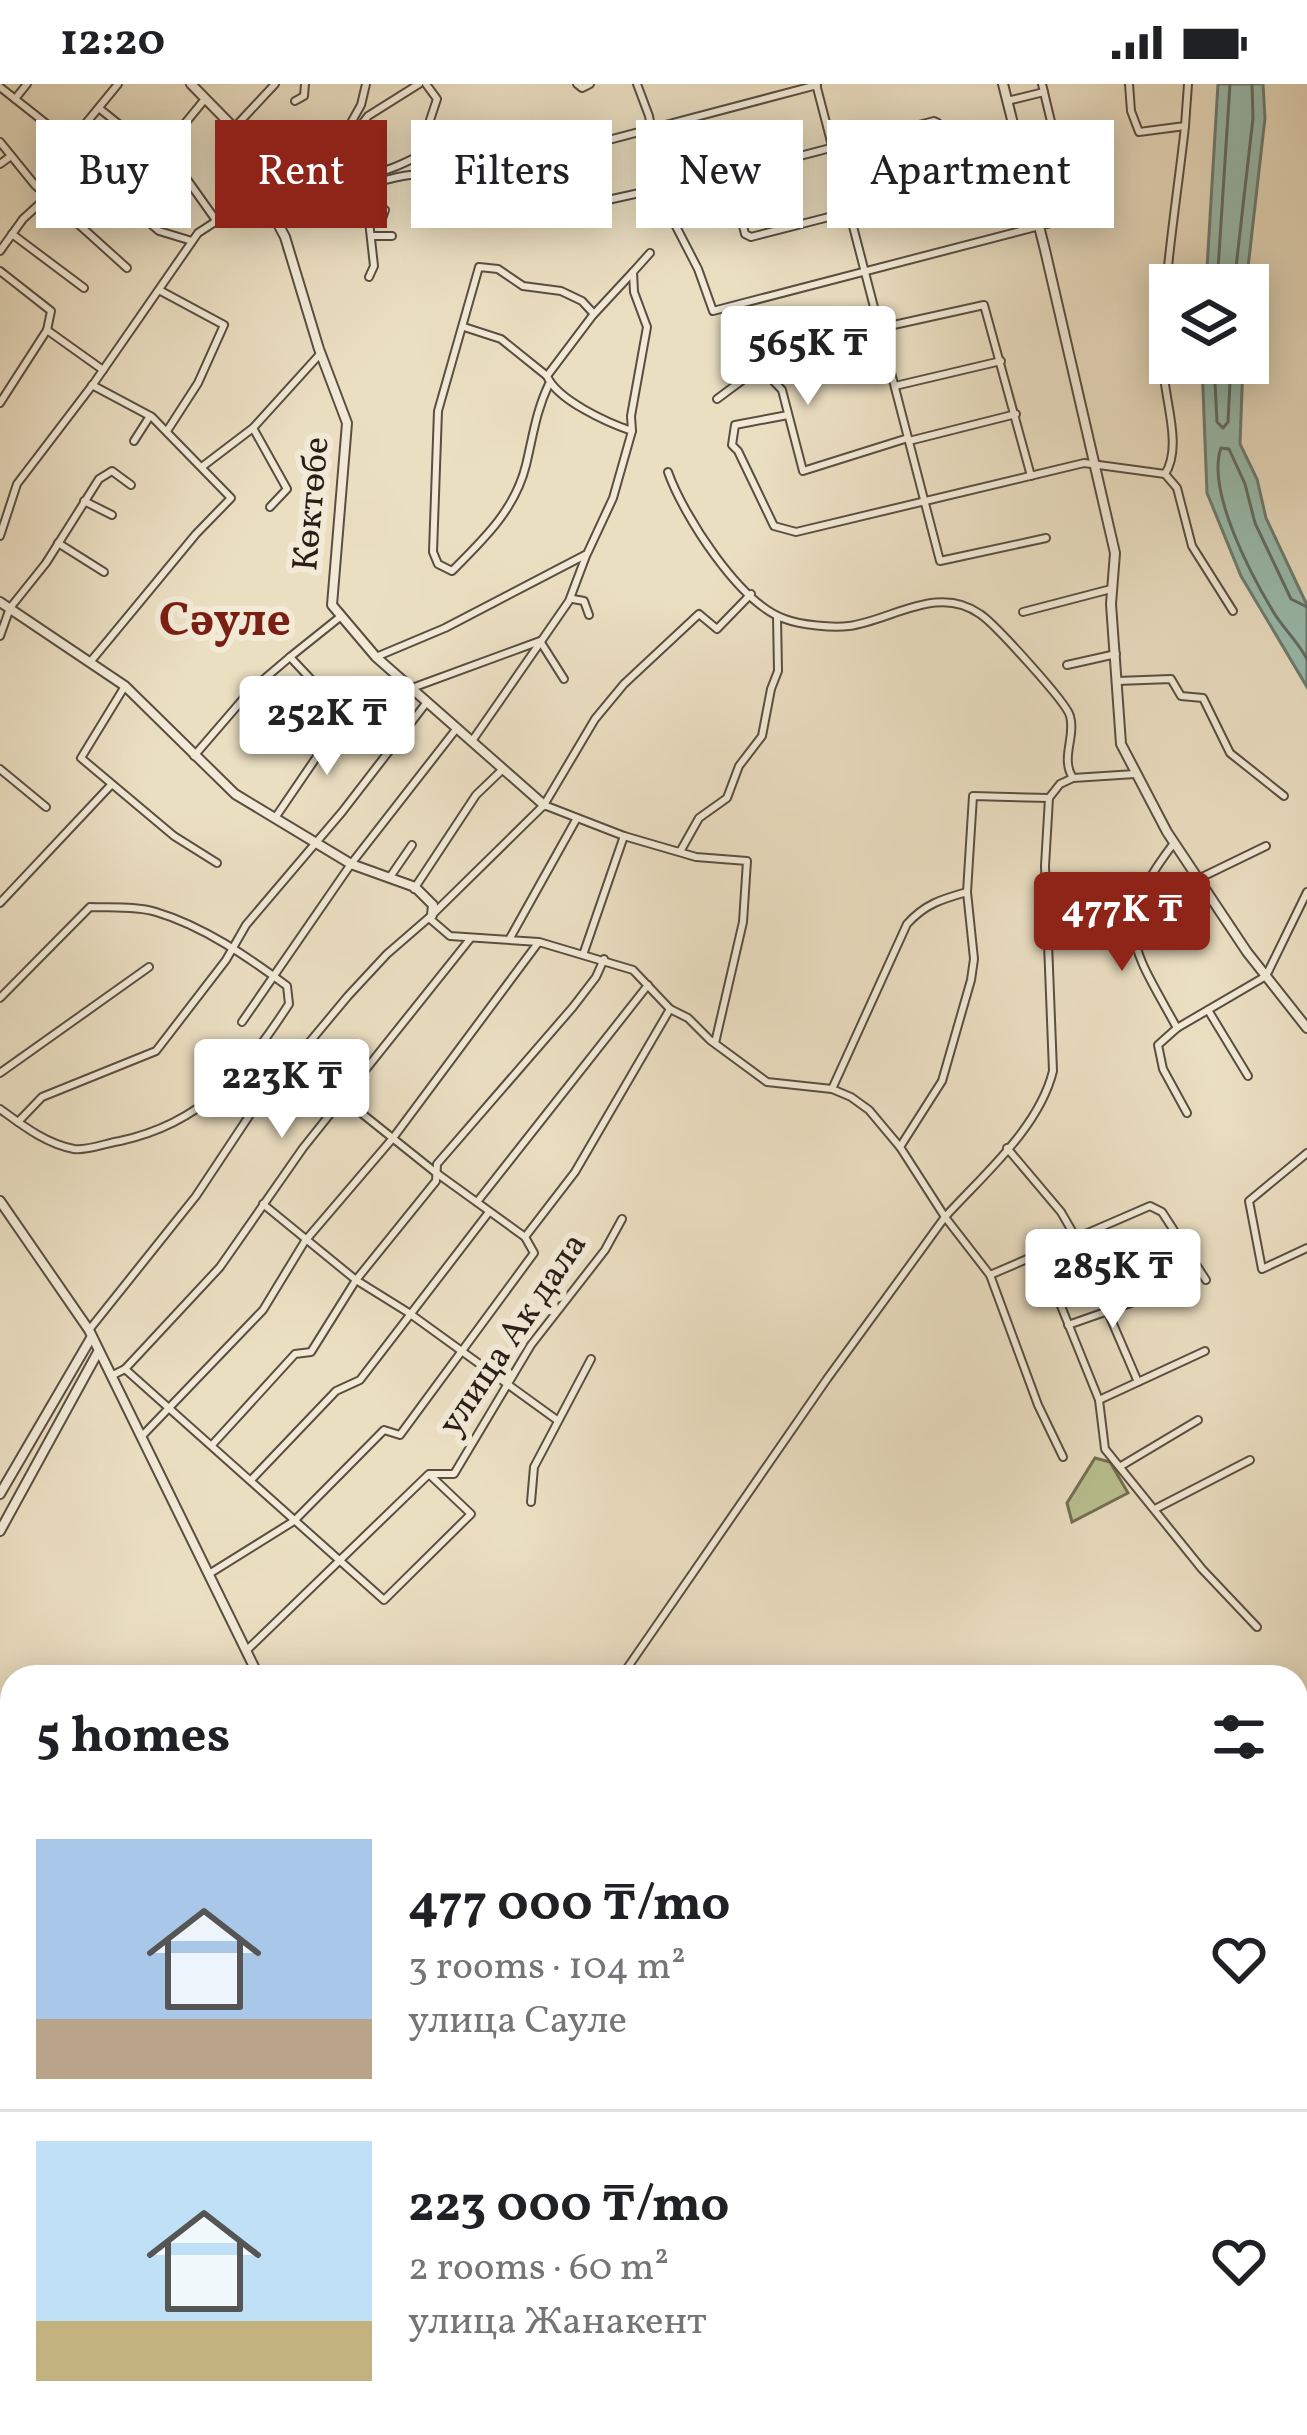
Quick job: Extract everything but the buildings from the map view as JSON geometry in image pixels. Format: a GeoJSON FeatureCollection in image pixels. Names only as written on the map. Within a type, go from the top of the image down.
{"type":"FeatureCollection","features":[{"type":"Feature","properties":{"kind":"street"},"geometry":{"type":"LineString","coordinates":[[15,99],[27,84]]}},
{"type":"Feature","properties":{"kind":"street"},"geometry":{"type":"LineString","coordinates":[[90,120],[118,84]]}},
{"type":"Feature","properties":{"kind":"street","name":"Көктөбе"},"geometry":{"type":"LineString","coordinates":[[191,84],[226,120]]}},
{"type":"Feature","properties":{"kind":"street"},"geometry":{"type":"LineString","coordinates":[[241,120],[275,84]]}},
{"type":"Feature","properties":{"kind":"street"},"geometry":{"type":"LineString","coordinates":[[295,101],[304,96],[305,84]]}},
{"type":"Feature","properties":{"kind":"street"},"geometry":{"type":"LineString","coordinates":[[353,120],[366,84]]}},
{"type":"Feature","properties":{"kind":"street"},"geometry":{"type":"LineString","coordinates":[[365,120],[422,84],[436,99],[430,123],[441,144],[387,169]]}},
{"type":"Feature","properties":{"kind":"street"},"geometry":{"type":"LineString","coordinates":[[578,86],[590,84]]}},
{"type":"Feature","properties":{"kind":"street"},"geometry":{"type":"LineString","coordinates":[[637,84],[648,120]]}},
{"type":"Feature","properties":{"kind":"street"},"geometry":{"type":"LineString","coordinates":[[681,120],[818,84],[827,122]]}},
{"type":"Feature","properties":{"kind":"street"},"geometry":{"type":"LineString","coordinates":[[1003,84],[1011,120]]}},
{"type":"Feature","properties":{"kind":"street"},"geometry":{"type":"LineString","coordinates":[[1129,84],[1139,132],[1185,126]]}},
{"type":"Feature","properties":{"kind":"street"},"geometry":{"type":"LineString","coordinates":[[1165,474],[1172,455],[1165,328],[1188,84]]}},
{"type":"Feature","properties":{"kind":"street"},"geometry":{"type":"LineString","coordinates":[[0,87],[40,120]]}},
{"type":"Feature","properties":{"kind":"street"},"geometry":{"type":"LineString","coordinates":[[1007,101],[1043,88],[1051,120]]}},
{"type":"Feature","properties":{"kind":"street"},"geometry":{"type":"LineString","coordinates":[[188,120],[205,99]]}},
{"type":"Feature","properties":{"kind":"street"},"geometry":{"type":"LineString","coordinates":[[100,109],[114,120]]}},
{"type":"Feature","properties":{"kind":"street"},"geometry":{"type":"LineString","coordinates":[[0,142],[36,184]]}},
{"type":"Feature","properties":{"kind":"street"},"geometry":{"type":"LineString","coordinates":[[0,164],[11,156]]}},
{"type":"Feature","properties":{"kind":"street"},"geometry":{"type":"LineString","coordinates":[[191,185],[215,219]]}},
{"type":"Feature","properties":{"kind":"street"},"geometry":{"type":"LineString","coordinates":[[0,251],[36,209]]}},
{"type":"Feature","properties":{"kind":"street"},"geometry":{"type":"LineString","coordinates":[[0,536],[16,484],[92,386],[198,233],[215,224]]}},
{"type":"Feature","properties":{"kind":"street"},"geometry":{"type":"LineString","coordinates":[[82,228],[127,268]]}},
{"type":"Feature","properties":{"kind":"street"},"geometry":{"type":"LineString","coordinates":[[156,228],[193,241]]}},
{"type":"Feature","properties":{"kind":"street","name":"Көктөбе"},"geometry":{"type":"LineString","coordinates":[[281,228],[347,423],[332,605],[376,656],[544,805]]}},
{"type":"Feature","properties":{"kind":"street"},"geometry":{"type":"LineString","coordinates":[[370,228],[374,266],[370,277]]}},
{"type":"Feature","properties":{"kind":"street"},"geometry":{"type":"LineString","coordinates":[[677,228],[713,311],[1031,228]]}},
{"type":"Feature","properties":{"kind":"street"},"geometry":{"type":"LineString","coordinates":[[744,228],[751,237],[784,228]]}},
{"type":"Feature","properties":{"kind":"street"},"geometry":{"type":"LineString","coordinates":[[854,228],[940,561],[1046,538]]}},
{"type":"Feature","properties":{"kind":"street"},"geometry":{"type":"LineString","coordinates":[[1039,228],[1115,554],[1111,590],[1118,736],[1174,843],[1307,1028]]}},
{"type":"Feature","properties":{"kind":"street"},"geometry":{"type":"LineString","coordinates":[[12,234],[84,288]]}},
{"type":"Feature","properties":{"kind":"street"},"geometry":{"type":"LineString","coordinates":[[371,236],[392,236]]}},
{"type":"Feature","properties":{"kind":"street"},"geometry":{"type":"LineString","coordinates":[[594,314],[582,301],[561,291],[523,286],[508,274],[479,267],[438,411],[434,553],[438,564],[452,571],[491,532],[519,486],[548,380],[594,314],[650,253]]}},
{"type":"Feature","properties":{"kind":"street"},"geometry":{"type":"LineString","coordinates":[[0,271],[50,308],[47,330],[0,403]]}},
{"type":"Feature","properties":{"kind":"street"},"geometry":{"type":"LineString","coordinates":[[472,741],[570,600],[613,499],[632,431],[646,327],[634,292],[633,272]]}},
{"type":"Feature","properties":{"kind":"street"},"geometry":{"type":"LineString","coordinates":[[621,289],[634,292]]}},
{"type":"Feature","properties":{"kind":"street"},"geometry":{"type":"LineString","coordinates":[[158,290],[224,325],[198,382],[166,431]]}},
{"type":"Feature","properties":{"kind":"street"},"geometry":{"type":"LineString","coordinates":[[717,399],[768,361],[880,328],[984,305],[1031,476]]}},
{"type":"Feature","properties":{"kind":"street"},"geometry":{"type":"LineString","coordinates":[[462,327],[501,339],[548,380],[555,392],[603,421],[632,431]]}},
{"type":"Feature","properties":{"kind":"street"},"geometry":{"type":"LineString","coordinates":[[47,330],[103,370]]}},
{"type":"Feature","properties":{"kind":"street"},"geometry":{"type":"LineString","coordinates":[[203,466],[253,428],[321,353]]}},
{"type":"Feature","properties":{"kind":"street"},"geometry":{"type":"LineString","coordinates":[[895,386],[1001,361]]}},
{"type":"Feature","properties":{"kind":"street"},"geometry":{"type":"LineString","coordinates":[[760,367],[778,385],[803,470],[1017,413]]}},
{"type":"Feature","properties":{"kind":"street"},"geometry":{"type":"LineString","coordinates":[[91,661],[196,534],[232,498],[150,416],[92,386]]}},
{"type":"Feature","properties":{"kind":"street"},"geometry":{"type":"LineString","coordinates":[[788,415],[735,425],[732,445],[774,526],[796,532],[1092,464],[1165,474],[1177,488],[1192,546],[1233,610]]}},
{"type":"Feature","properties":{"kind":"street"},"geometry":{"type":"LineString","coordinates":[[134,441],[150,416]]}},
{"type":"Feature","properties":{"kind":"street"},"geometry":{"type":"LineString","coordinates":[[253,428],[286,489],[270,507]]}},
{"type":"Feature","properties":{"kind":"street"},"geometry":{"type":"LineString","coordinates":[[0,636],[10,608],[99,479],[112,472],[131,485]]}},
{"type":"Feature","properties":{"kind":"street"},"geometry":{"type":"LineString","coordinates":[[668,472],[691,524],[752,594],[777,615],[805,623],[848,626],[927,603],[969,607],[1014,645],[1065,703],[1072,729],[1070,775]]}},
{"type":"Feature","properties":{"kind":"street"},"geometry":{"type":"LineString","coordinates":[[84,501],[112,515]]}},
{"type":"Feature","properties":{"kind":"street"},"geometry":{"type":"LineString","coordinates":[[58,543],[104,572]]}},
{"type":"Feature","properties":{"kind":"street"},"geometry":{"type":"LineString","coordinates":[[376,656],[445,628],[587,554]]}},
{"type":"Feature","properties":{"kind":"street"},"geometry":{"type":"LineString","coordinates":[[1023,612],[1111,590]]}},
{"type":"Feature","properties":{"kind":"street"},"geometry":{"type":"LineString","coordinates":[[0,1494],[90,1334],[196,1196],[254,1110],[387,954],[544,805],[595,719],[624,684],[699,614],[717,629],[752,594]]}},
{"type":"Feature","properties":{"kind":"street"},"geometry":{"type":"LineString","coordinates":[[570,600],[580,597],[589,615]]}},
{"type":"Feature","properties":{"kind":"street"},"geometry":{"type":"LineString","coordinates":[[0,602],[125,686],[235,794],[351,864],[427,896],[433,904],[431,917]]}},
{"type":"Feature","properties":{"kind":"street"},"geometry":{"type":"LineString","coordinates":[[681,850],[699,818],[727,798],[739,766],[762,736],[778,671],[777,615]]}},
{"type":"Feature","properties":{"kind":"street"},"geometry":{"type":"LineString","coordinates":[[194,756],[250,691],[340,617]]}},
{"type":"Feature","properties":{"kind":"street"},"geometry":{"type":"LineString","coordinates":[[540,641],[564,680]]}},
{"type":"Feature","properties":{"kind":"street"},"geometry":{"type":"LineString","coordinates":[[412,688],[540,641]]}},
{"type":"Feature","properties":{"kind":"street"},"geometry":{"type":"LineString","coordinates":[[1066,665],[1116,654]]}},
{"type":"Feature","properties":{"kind":"street"},"geometry":{"type":"LineString","coordinates":[[290,658],[321,690]]}},
{"type":"Feature","properties":{"kind":"street"},"geometry":{"type":"LineString","coordinates":[[1118,681],[1171,679],[1181,696],[1203,698],[1230,753],[1284,796]]}},
{"type":"Feature","properties":{"kind":"street"},"geometry":{"type":"LineString","coordinates":[[125,686],[81,758],[174,836],[217,863]]}},
{"type":"Feature","properties":{"kind":"street"},"geometry":{"type":"LineString","coordinates":[[250,691],[268,709]]}},
{"type":"Feature","properties":{"kind":"street"},"geometry":{"type":"LineString","coordinates":[[18,1122],[42,1096],[156,1051],[312,843],[342,812],[427,702]]}},
{"type":"Feature","properties":{"kind":"street"},"geometry":{"type":"LineString","coordinates":[[275,818],[320,752],[354,718]]}},
{"type":"Feature","properties":{"kind":"street"},"geometry":{"type":"LineString","coordinates":[[242,1022],[351,864],[457,728]]}},
{"type":"Feature","properties":{"kind":"street"},"geometry":{"type":"LineString","coordinates":[[0,769],[46,807]]}},
{"type":"Feature","properties":{"kind":"street"},"geometry":{"type":"LineString","coordinates":[[414,889],[476,795],[503,769]]}},
{"type":"Feature","properties":{"kind":"street"},"geometry":{"type":"LineString","coordinates":[[629,1665],[827,1378],[945,1217],[1039,1106],[1053,1071],[1045,866],[1049,799],[1070,775],[1135,774]]}},
{"type":"Feature","properties":{"kind":"street"},"geometry":{"type":"LineString","coordinates":[[0,903],[111,785]]}},
{"type":"Feature","properties":{"kind":"street"},"geometry":{"type":"LineString","coordinates":[[900,1147],[942,1081],[971,980],[973,938],[967,892],[973,796],[1049,799]]}},
{"type":"Feature","properties":{"kind":"street"},"geometry":{"type":"LineString","coordinates":[[544,805],[696,857],[747,861],[743,922],[715,1043]]}},
{"type":"Feature","properties":{"kind":"street"},"geometry":{"type":"LineString","coordinates":[[510,938],[577,818]]}},
{"type":"Feature","properties":{"kind":"street"},"geometry":{"type":"LineString","coordinates":[[584,952],[624,836]]}},
{"type":"Feature","properties":{"kind":"street"},"geometry":{"type":"LineString","coordinates":[[1174,843],[1146,882],[1132,919],[1138,960],[1177,1028]]}},
{"type":"Feature","properties":{"kind":"street"},"geometry":{"type":"LineString","coordinates":[[390,878],[412,845]]}},
{"type":"Feature","properties":{"kind":"street"},"geometry":{"type":"LineString","coordinates":[[1198,879],[1266,846]]}},
{"type":"Feature","properties":{"kind":"street"},"geometry":{"type":"LineString","coordinates":[[832,1089],[907,924],[935,901],[967,892]]}},
{"type":"Feature","properties":{"kind":"street"},"geometry":{"type":"LineString","coordinates":[[1187,1113],[1159,1059],[1158,1045],[1177,1028],[1266,976],[1307,892]]}},
{"type":"Feature","properties":{"kind":"street"},"geometry":{"type":"LineString","coordinates":[[0,998],[90,907],[154,911],[232,948],[287,986],[289,1004],[237,1079],[194,1112],[138,1137],[76,1150],[37,1136],[0,1109]]}},
{"type":"Feature","properties":{"kind":"street"},"geometry":{"type":"LineString","coordinates":[[431,917],[450,936],[539,942],[632,970],[670,1009],[688,1018],[766,1082],[832,1089],[869,1110],[990,1275],[1038,1405],[1063,1456]]}},
{"type":"Feature","properties":{"kind":"street"},"geometry":{"type":"LineString","coordinates":[[112,1375],[125,1369],[220,1267],[263,1204],[470,939]]}},
{"type":"Feature","properties":{"kind":"street"},"geometry":{"type":"LineString","coordinates":[[143,1435],[262,1310],[305,1241],[394,1138],[539,942]]}},
{"type":"Feature","properties":{"kind":"street"},"geometry":{"type":"LineString","coordinates":[[212,1445],[296,1354],[311,1352],[356,1280],[436,1181],[435,1172],[452,1145],[573,1007],[604,959]]}},
{"type":"Feature","properties":{"kind":"street"},"geometry":{"type":"LineString","coordinates":[[0,1072],[149,967]]}},
{"type":"Feature","properties":{"kind":"street"},"geometry":{"type":"LineString","coordinates":[[477,1202],[648,985]]}},
{"type":"Feature","properties":{"kind":"street"},"geometry":{"type":"LineString","coordinates":[[525,1237],[575,1172],[670,1009]]}},
{"type":"Feature","properties":{"kind":"street"},"geometry":{"type":"LineString","coordinates":[[1208,1010],[1248,1076]]}},
{"type":"Feature","properties":{"kind":"street"},"geometry":{"type":"LineString","coordinates":[[209,1574],[294,1521],[384,1430],[400,1435],[534,1253],[535,1247],[525,1237],[345,1100]]}},
{"type":"Feature","properties":{"kind":"street"},"geometry":{"type":"LineString","coordinates":[[1007,1148],[1061,1212],[1076,1238],[1138,1382]]}},
{"type":"Feature","properties":{"kind":"street"},"geometry":{"type":"LineString","coordinates":[[1307,1153],[1249,1202],[1262,1269],[1307,1248]]}},
{"type":"Feature","properties":{"kind":"street"},"geometry":{"type":"LineString","coordinates":[[0,1202],[90,1334],[253,1665]]}},
{"type":"Feature","properties":{"kind":"street"},"geometry":{"type":"LineString","coordinates":[[263,1204],[356,1280],[557,1420]]}},
{"type":"Feature","properties":{"kind":"street"},"geometry":{"type":"LineString","coordinates":[[990,1275],[1150,1206],[1162,1212],[1206,1280]]}},
{"type":"Feature","properties":{"kind":"street"},"geometry":{"type":"LineString","coordinates":[[250,1481],[336,1391],[360,1380],[489,1212]]}},
{"type":"Feature","properties":{"kind":"street","name":"улица Ак дала"},"geometry":{"type":"LineString","coordinates":[[246,1651],[429,1474],[454,1474],[531,1345],[622,1219]]}},
{"type":"Feature","properties":{"kind":"street"},"geometry":{"type":"LineString","coordinates":[[1040,1254],[1099,1400],[1105,1449],[1202,1570],[1258,1628]]}},
{"type":"Feature","properties":{"kind":"street"},"geometry":{"type":"LineString","coordinates":[[1068,1325],[1145,1298]]}},
{"type":"Feature","properties":{"kind":"street"},"geometry":{"type":"LineString","coordinates":[[1099,1400],[1205,1351]]}},
{"type":"Feature","properties":{"kind":"street"},"geometry":{"type":"LineString","coordinates":[[0,1531],[98,1352]]}},
{"type":"Feature","properties":{"kind":"street"},"geometry":{"type":"LineString","coordinates":[[531,1502],[534,1467],[591,1359]]}},
{"type":"Feature","properties":{"kind":"street"},"geometry":{"type":"LineString","coordinates":[[125,1369],[381,1598],[388,1599],[471,1514],[429,1474]]}},
{"type":"Feature","properties":{"kind":"street"},"geometry":{"type":"LineString","coordinates":[[1121,1466],[1198,1420]]}},
{"type":"Feature","properties":{"kind":"street"},"geometry":{"type":"LineString","coordinates":[[1156,1508],[1250,1460]]}},
{"type":"Feature","properties":{"kind":"green space"},"geometry":{"type":"Polygon","coordinates":[[[1095,1458],[1110,1462],[1128,1493],[1072,1522],[1067,1503],[1095,1458]]]}},
{"type":"Feature","properties":{"kind":"water"},"geometry":{"type":"Polygon","coordinates":[[[1218,84],[1263,84],[1265,118],[1248,264],[1207,264],[1218,84]]]}},
{"type":"Feature","properties":{"kind":"water"},"geometry":{"type":"Polygon","coordinates":[[[1203,384],[1242,384],[1240,444],[1257,479],[1266,518],[1307,605],[1307,687],[1241,576],[1207,493],[1203,384]]]}},
{"type":"Feature","properties":{"kind":"district","name":"Сәуле"},"geometry":{"type":"Point","coordinates":[225,622]}}]}
